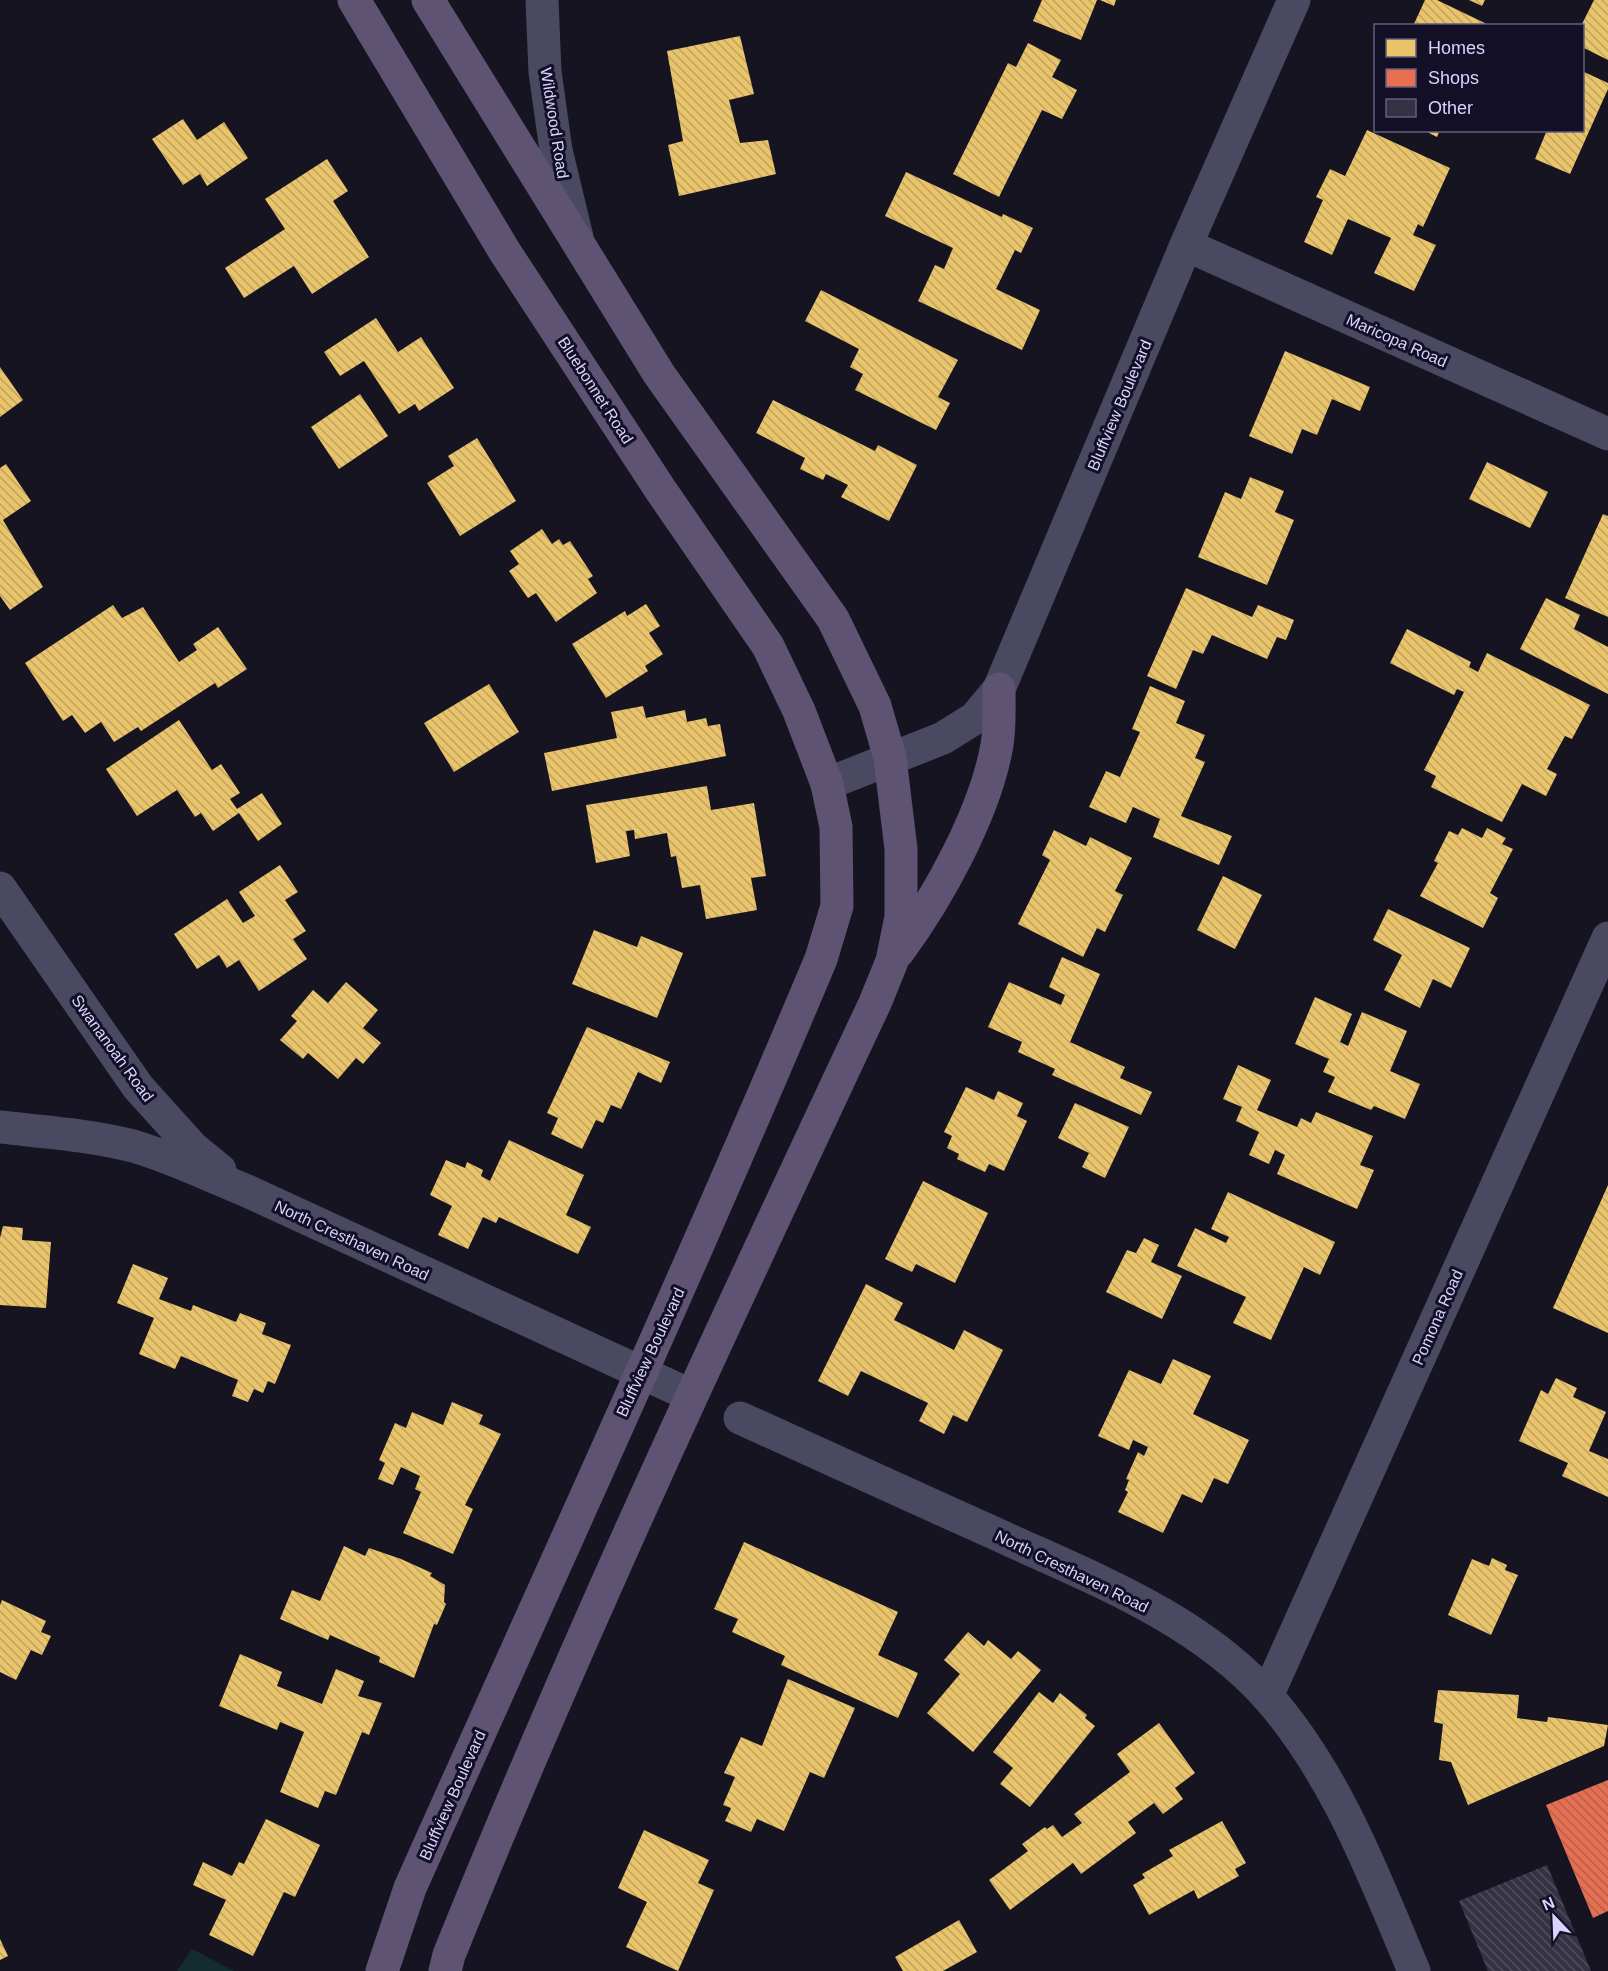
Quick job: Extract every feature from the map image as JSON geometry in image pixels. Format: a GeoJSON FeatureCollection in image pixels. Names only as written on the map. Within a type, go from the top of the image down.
{"type":"FeatureCollection","features":[{"type":"Feature","properties":{"kind":"main road","name":"Bluebonnet Road"},"geometry":{"type":"LineString","coordinates":[[354,0],[505,252],[660,489],[768,646],[799,711],[827,784]]}},
{"type":"Feature","properties":{"kind":"main road"},"geometry":{"type":"LineString","coordinates":[[428,0],[658,374],[833,619],[874,706],[890,758],[901,849],[901,917],[892,960],[875,1003],[690,1395],[498,1832],[449,1955],[445,1971]]}},
{"type":"Feature","properties":{"kind":"main road"},"geometry":{"type":"LineString","coordinates":[[892,960],[928,912],[975,818],[997,744],[999,689]]}},
{"type":"Feature","properties":{"kind":"main road","name":"Bluffview Boulevard"},"geometry":{"type":"LineString","coordinates":[[382,1971],[410,1888],[639,1374],[688,1272],[821,959],[837,906],[836,827],[827,784]]}},
{"type":"Feature","properties":{"kind":"street","name":"Wildwood Road"},"geometry":{"type":"LineString","coordinates":[[542,0],[545,72],[556,150],[579,245]]}},
{"type":"Feature","properties":{"kind":"street","name":"Bluffview Boulevard"},"geometry":{"type":"LineString","coordinates":[[827,784],[943,738],[975,718],[999,689],[1186,245],[1294,0]]}},
{"type":"Feature","properties":{"kind":"street","name":"Maricopa Road"},"geometry":{"type":"LineString","coordinates":[[1186,245],[1608,434]]}},
{"type":"Feature","properties":{"kind":"street","name":"Swananoah Road"},"geometry":{"type":"LineString","coordinates":[[1,893],[138,1087],[194,1148],[245,1190]]}},
{"type":"Feature","properties":{"kind":"street","name":"Pomona Road"},"geometry":{"type":"LineString","coordinates":[[1267,1696],[1608,938]]}},
{"type":"Feature","properties":{"kind":"street","name":"North Cresthaven Road"},"geometry":{"type":"LineString","coordinates":[[0,1127],[92,1138],[133,1146],[245,1190],[639,1374],[690,1395]]}},
{"type":"Feature","properties":{"kind":"street","name":"North Cresthaven Road"},"geometry":{"type":"LineString","coordinates":[[740,1418],[1144,1603],[1213,1648],[1267,1696],[1304,1743],[1335,1794],[1367,1859],[1414,1971]]}},
{"type":"Feature","properties":{"kind":"green space"},"geometry":{"type":"Polygon","coordinates":[[[192,1949],[234,1971],[177,1971],[192,1949]]]}},
{"type":"Feature","properties":{"kind":"building: Homes"},"geometry":{"type":"Polygon","coordinates":[[[1042,0],[1097,0],[1081,40],[1033,21],[1042,0]]]}},
{"type":"Feature","properties":{"kind":"building: Homes"},"geometry":{"type":"Polygon","coordinates":[[[1100,0],[1116,0],[1114,6],[1100,0]]]}},
{"type":"Feature","properties":{"kind":"building: Homes"},"geometry":{"type":"Polygon","coordinates":[[[1425,0],[1437,0],[1487,24],[1414,24],[1425,0]]]}},
{"type":"Feature","properties":{"kind":"building: Homes"},"geometry":{"type":"Polygon","coordinates":[[[1469,0],[1485,0],[1482,6],[1469,0]]]}},
{"type":"Feature","properties":{"kind":"building: Homes"},"geometry":{"type":"Polygon","coordinates":[[[1594,0],[1608,0],[1608,60],[1584,48],[1584,24],[1582,24],[1594,0]]]}},
{"type":"Feature","properties":{"kind":"building: Homes"},"geometry":{"type":"Polygon","coordinates":[[[740,36],[754,94],[729,100],[740,143],[768,140],[776,174],[679,196],[668,145],[683,141],[667,51],[740,36]]]}},
{"type":"Feature","properties":{"kind":"building: Homes"},"geometry":{"type":"Polygon","coordinates":[[[1028,43],[1061,60],[1052,77],[1077,90],[1062,119],[1042,110],[999,197],[953,174],[1008,63],[1016,67],[1028,43]]]}},
{"type":"Feature","properties":{"kind":"building: Homes"},"geometry":{"type":"Polygon","coordinates":[[[1584,72],[1608,83],[1608,89],[1570,174],[1535,159],[1546,132],[1584,132],[1584,72]]]}},
{"type":"Feature","properties":{"kind":"building: Homes"},"geometry":{"type":"Polygon","coordinates":[[[183,119],[197,140],[224,122],[248,158],[207,186],[200,174],[183,185],[152,139],[183,119]]]}},
{"type":"Feature","properties":{"kind":"building: Homes"},"geometry":{"type":"Polygon","coordinates":[[[1367,130],[1450,168],[1423,227],[1418,224],[1413,235],[1436,245],[1414,291],[1374,273],[1391,238],[1348,219],[1332,255],[1304,242],[1323,200],[1316,197],[1330,169],[1345,176],[1367,130]]]}},
{"type":"Feature","properties":{"kind":"building: Homes"},"geometry":{"type":"Polygon","coordinates":[[[1427,132],[1439,132],[1437,137],[1427,132]]]}},
{"type":"Feature","properties":{"kind":"building: Homes"},"geometry":{"type":"Polygon","coordinates":[[[327,159],[348,191],[333,201],[369,257],[312,294],[294,266],[244,298],[225,268],[285,229],[265,199],[327,159]]]}},
{"type":"Feature","properties":{"kind":"building: Homes"},"geometry":{"type":"Polygon","coordinates":[[[906,172],[1002,217],[1003,214],[1033,228],[1021,253],[1015,250],[996,289],[1040,310],[1022,350],[918,301],[935,265],[944,269],[953,248],[885,216],[906,172]]]}},
{"type":"Feature","properties":{"kind":"building: Homes"},"geometry":{"type":"Polygon","coordinates":[[[821,290],[958,360],[938,397],[950,403],[936,430],[855,390],[863,374],[850,367],[859,349],[805,321],[821,290]]]}},
{"type":"Feature","properties":{"kind":"building: Homes"},"geometry":{"type":"Polygon","coordinates":[[[376,318],[398,352],[421,337],[454,388],[419,411],[415,404],[399,414],[364,361],[340,376],[324,352],[376,318]]]}},
{"type":"Feature","properties":{"kind":"building: Homes"},"geometry":{"type":"Polygon","coordinates":[[[1285,351],[1370,387],[1360,411],[1332,399],[1317,435],[1302,429],[1292,454],[1249,436],[1285,351]]]}},
{"type":"Feature","properties":{"kind":"building: Homes"},"geometry":{"type":"Polygon","coordinates":[[[0,367],[23,400],[0,417],[0,367]]]}},
{"type":"Feature","properties":{"kind":"building: Homes"},"geometry":{"type":"Polygon","coordinates":[[[360,394],[388,436],[339,469],[311,427],[360,394]]]}},
{"type":"Feature","properties":{"kind":"building: Homes"},"geometry":{"type":"Polygon","coordinates":[[[773,400],[875,451],[878,445],[917,465],[889,521],[841,497],[848,485],[826,474],[823,480],[800,469],[805,458],[756,433],[773,400]]]}},
{"type":"Feature","properties":{"kind":"building: Homes"},"geometry":{"type":"Polygon","coordinates":[[[477,438],[516,501],[460,536],[427,483],[454,466],[448,456],[477,438]]]}},
{"type":"Feature","properties":{"kind":"building: Homes"},"geometry":{"type":"Polygon","coordinates":[[[1487,462],[1548,492],[1530,528],[1469,499],[1487,462]]]}},
{"type":"Feature","properties":{"kind":"building: Homes"},"geometry":{"type":"Polygon","coordinates":[[[6,464],[31,501],[3,520],[43,587],[10,610],[0,596],[0,468],[6,464]]]}},
{"type":"Feature","properties":{"kind":"building: Homes"},"geometry":{"type":"Polygon","coordinates":[[[1250,477],[1284,491],[1275,512],[1294,520],[1267,585],[1198,557],[1225,492],[1241,499],[1250,477]]]}},
{"type":"Feature","properties":{"kind":"building: Homes"},"geometry":{"type":"Polygon","coordinates":[[[1603,514],[1608,516],[1608,617],[1565,598],[1603,514]]]}},
{"type":"Feature","properties":{"kind":"building: Homes"},"geometry":{"type":"Polygon","coordinates":[[[542,529],[552,544],[559,539],[563,545],[570,541],[593,576],[588,579],[597,593],[556,622],[536,593],[528,598],[509,571],[519,564],[510,551],[542,529]]]}},
{"type":"Feature","properties":{"kind":"building: Homes"},"geometry":{"type":"Polygon","coordinates":[[[1186,588],[1252,617],[1258,605],[1294,620],[1286,640],[1277,637],[1267,659],[1212,635],[1203,654],[1193,650],[1176,689],[1147,676],[1186,588]]]}},
{"type":"Feature","properties":{"kind":"building: Homes"},"geometry":{"type":"Polygon","coordinates":[[[1546,598],[1580,615],[1574,629],[1608,647],[1608,694],[1520,649],[1546,598]]]}},
{"type":"Feature","properties":{"kind":"building: Homes"},"geometry":{"type":"Polygon","coordinates":[[[646,604],[660,626],[649,633],[663,654],[645,666],[648,671],[606,698],[572,644],[625,611],[627,616],[646,604]]]}},
{"type":"Feature","properties":{"kind":"building: Homes"},"geometry":{"type":"Polygon","coordinates":[[[113,605],[122,618],[143,607],[179,662],[197,650],[193,644],[218,627],[247,669],[218,688],[215,683],[141,731],[138,727],[114,742],[101,722],[85,733],[72,715],[63,721],[25,663],[113,605]]]}},
{"type":"Feature","properties":{"kind":"building: Homes"},"geometry":{"type":"Polygon","coordinates":[[[1407,629],[1471,662],[1469,667],[1478,672],[1487,653],[1590,705],[1572,739],[1565,736],[1547,769],[1557,774],[1546,796],[1522,784],[1502,822],[1431,787],[1436,776],[1424,770],[1464,692],[1457,689],[1454,695],[1390,663],[1407,629]]]}},
{"type":"Feature","properties":{"kind":"building: Homes"},"geometry":{"type":"Polygon","coordinates":[[[489,684],[519,732],[454,772],[424,723],[489,684]]]}},
{"type":"Feature","properties":{"kind":"building: Homes"},"geometry":{"type":"Polygon","coordinates":[[[1150,686],[1185,701],[1176,723],[1205,735],[1195,758],[1205,762],[1181,816],[1232,836],[1219,865],[1153,837],[1160,819],[1133,807],[1126,823],[1089,807],[1106,771],[1120,777],[1140,732],[1132,729],[1150,686]]]}},
{"type":"Feature","properties":{"kind":"building: Homes"},"geometry":{"type":"Polygon","coordinates":[[[643,706],[646,718],[685,710],[687,722],[706,718],[708,726],[720,724],[726,756],[552,791],[544,753],[617,738],[611,712],[643,706]]]}},
{"type":"Feature","properties":{"kind":"building: Homes"},"geometry":{"type":"Polygon","coordinates":[[[179,720],[212,770],[221,764],[240,793],[230,799],[237,809],[262,793],[282,824],[258,841],[239,813],[213,831],[201,813],[195,817],[177,790],[137,816],[106,769],[179,720]]]}},
{"type":"Feature","properties":{"kind":"building: Homes"},"geometry":{"type":"Polygon","coordinates":[[[707,786],[711,810],[754,803],[766,876],[751,878],[757,910],[706,919],[700,885],[682,888],[676,856],[671,857],[667,833],[635,839],[634,830],[626,831],[630,856],[596,863],[586,805],[707,786]]]}},
{"type":"Feature","properties":{"kind":"building: Homes"},"geometry":{"type":"Polygon","coordinates":[[[1462,828],[1482,838],[1487,828],[1506,838],[1502,844],[1513,849],[1490,893],[1498,898],[1483,928],[1420,896],[1438,863],[1434,861],[1449,831],[1458,835],[1462,828]]]}},
{"type":"Feature","properties":{"kind":"building: Homes"},"geometry":{"type":"Polygon","coordinates":[[[1054,830],[1086,846],[1090,837],[1132,858],[1115,891],[1123,895],[1105,932],[1097,928],[1083,957],[1018,924],[1050,860],[1042,855],[1054,830]]]}},
{"type":"Feature","properties":{"kind":"building: Homes"},"geometry":{"type":"Polygon","coordinates":[[[280,865],[298,892],[285,900],[306,931],[293,939],[307,959],[259,991],[239,960],[227,968],[219,955],[197,969],[174,934],[227,899],[243,923],[255,916],[239,892],[280,865]]]}},
{"type":"Feature","properties":{"kind":"building: Homes"},"geometry":{"type":"Polygon","coordinates":[[[1223,876],[1262,895],[1235,949],[1197,930],[1223,876]]]}},
{"type":"Feature","properties":{"kind":"building: Homes"},"geometry":{"type":"Polygon","coordinates":[[[1388,909],[1470,948],[1451,988],[1433,979],[1420,1008],[1384,990],[1402,955],[1373,940],[1388,909]]]}},
{"type":"Feature","properties":{"kind":"building: Homes"},"geometry":{"type":"Polygon","coordinates":[[[594,930],[637,947],[641,936],[683,953],[657,1018],[572,984],[594,930]]]}},
{"type":"Feature","properties":{"kind":"building: Homes"},"geometry":{"type":"Polygon","coordinates":[[[1062,957],[1100,974],[1070,1042],[1125,1067],[1120,1078],[1152,1092],[1141,1115],[1052,1075],[1055,1069],[1018,1052],[1022,1042],[988,1027],[1009,982],[1061,1005],[1065,995],[1049,987],[1062,957]]]}},
{"type":"Feature","properties":{"kind":"building: Homes"},"geometry":{"type":"Polygon","coordinates":[[[346,982],[378,1010],[363,1028],[381,1043],[363,1064],[356,1058],[338,1079],[308,1053],[303,1059],[280,1040],[297,1021],[291,1016],[313,990],[328,1003],[346,982]]]}},
{"type":"Feature","properties":{"kind":"building: Homes"},"geometry":{"type":"Polygon","coordinates":[[[1315,997],[1352,1014],[1340,1042],[1348,1046],[1362,1012],[1407,1031],[1390,1071],[1420,1084],[1405,1119],[1374,1106],[1371,1110],[1328,1092],[1335,1077],[1323,1072],[1329,1059],[1295,1044],[1315,997]]]}},
{"type":"Feature","properties":{"kind":"building: Homes"},"geometry":{"type":"Polygon","coordinates":[[[587,1027],[670,1062],[661,1083],[638,1072],[621,1109],[611,1105],[603,1123],[596,1120],[582,1149],[551,1134],[558,1118],[547,1113],[587,1027]]]}},
{"type":"Feature","properties":{"kind":"building: Homes"},"geometry":{"type":"Polygon","coordinates":[[[1238,1065],[1271,1080],[1257,1110],[1297,1127],[1301,1118],[1311,1123],[1316,1112],[1373,1136],[1360,1165],[1374,1170],[1357,1209],[1277,1174],[1285,1155],[1275,1150],[1269,1164],[1249,1155],[1259,1132],[1236,1121],[1242,1107],[1223,1099],[1238,1065]]]}},
{"type":"Feature","properties":{"kind":"building: Homes"},"geometry":{"type":"Polygon","coordinates":[[[966,1087],[994,1100],[998,1091],[1023,1103],[1017,1116],[1027,1121],[1004,1171],[989,1164],[985,1172],[957,1159],[959,1154],[947,1148],[952,1136],[944,1132],[966,1087]]]}},
{"type":"Feature","properties":{"kind":"building: Homes"},"geometry":{"type":"Polygon","coordinates":[[[1075,1103],[1129,1127],[1105,1178],[1082,1167],[1089,1153],[1058,1138],[1075,1103]]]}},
{"type":"Feature","properties":{"kind":"building: Homes"},"geometry":{"type":"Polygon","coordinates":[[[509,1140],[584,1175],[566,1215],[591,1227],[578,1254],[499,1217],[496,1223],[483,1217],[468,1249],[438,1235],[452,1206],[430,1195],[446,1160],[465,1168],[467,1162],[483,1170],[481,1176],[490,1181],[509,1140]]]}},
{"type":"Feature","properties":{"kind":"building: Homes"},"geometry":{"type":"Polygon","coordinates":[[[923,1181],[988,1213],[955,1283],[916,1264],[912,1272],[885,1259],[923,1181]]]}},
{"type":"Feature","properties":{"kind":"building: Homes"},"geometry":{"type":"Polygon","coordinates":[[[1608,1185],[1608,1333],[1553,1308],[1608,1185]]]}},
{"type":"Feature","properties":{"kind":"building: Homes"},"geometry":{"type":"Polygon","coordinates":[[[1228,1192],[1335,1242],[1320,1275],[1304,1267],[1271,1340],[1233,1323],[1246,1297],[1177,1266],[1195,1228],[1226,1243],[1229,1237],[1211,1229],[1228,1192]]]}},
{"type":"Feature","properties":{"kind":"building: Homes"},"geometry":{"type":"Polygon","coordinates":[[[3,1226],[23,1228],[22,1240],[51,1242],[46,1308],[0,1305],[0,1238],[3,1226]]]}},
{"type":"Feature","properties":{"kind":"building: Homes"},"geometry":{"type":"Polygon","coordinates":[[[1144,1238],[1159,1245],[1151,1262],[1182,1276],[1162,1319],[1106,1292],[1127,1250],[1136,1253],[1144,1238]]]}},
{"type":"Feature","properties":{"kind":"building: Homes"},"geometry":{"type":"Polygon","coordinates":[[[133,1264],[168,1278],[159,1299],[191,1311],[193,1305],[236,1322],[240,1313],[266,1323],[262,1334],[291,1345],[275,1384],[268,1381],[263,1393],[254,1389],[248,1402],[232,1396],[238,1380],[181,1356],[175,1369],[139,1354],[154,1318],[117,1303],[133,1264]]]}},
{"type":"Feature","properties":{"kind":"building: Homes"},"geometry":{"type":"Polygon","coordinates":[[[866,1284],[903,1303],[894,1320],[954,1350],[964,1330],[1003,1350],[967,1422],[953,1415],[944,1434],[919,1421],[928,1403],[861,1371],[848,1396],[818,1381],[866,1284]]]}},
{"type":"Feature","properties":{"kind":"building: Homes"},"geometry":{"type":"Polygon","coordinates":[[[1173,1359],[1211,1376],[1193,1414],[1249,1440],[1228,1484],[1214,1478],[1202,1503],[1182,1494],[1163,1533],[1118,1512],[1128,1492],[1125,1490],[1129,1480],[1126,1479],[1138,1452],[1144,1456],[1148,1447],[1133,1440],[1129,1450],[1098,1436],[1129,1370],[1161,1384],[1173,1359]]]}},
{"type":"Feature","properties":{"kind":"building: Homes"},"geometry":{"type":"Polygon","coordinates":[[[1556,1378],[1577,1388],[1573,1397],[1606,1412],[1589,1451],[1608,1459],[1608,1497],[1562,1476],[1568,1463],[1519,1441],[1541,1390],[1548,1394],[1556,1378]]]}},
{"type":"Feature","properties":{"kind":"building: Homes"},"geometry":{"type":"Polygon","coordinates":[[[452,1402],[483,1415],[479,1424],[501,1434],[465,1505],[473,1509],[453,1554],[403,1533],[421,1492],[415,1489],[420,1476],[401,1467],[393,1485],[378,1479],[385,1463],[379,1460],[395,1423],[406,1428],[412,1412],[443,1425],[452,1402]]]}},
{"type":"Feature","properties":{"kind":"building: Homes"},"geometry":{"type":"Polygon","coordinates":[[[744,1542],[898,1612],[878,1655],[918,1673],[898,1718],[781,1665],[785,1656],[732,1632],[738,1619],[714,1609],[744,1542]]]}},
{"type":"Feature","properties":{"kind":"building: Homes"},"geometry":{"type":"Polygon","coordinates":[[[344,1546],[365,1556],[369,1548],[401,1559],[432,1573],[430,1576],[445,1585],[444,1602],[446,1604],[437,1625],[434,1624],[414,1678],[379,1662],[380,1657],[330,1635],[328,1640],[280,1619],[292,1590],[320,1601],[344,1546]]]}},
{"type":"Feature","properties":{"kind":"building: Homes"},"geometry":{"type":"Polygon","coordinates":[[[1492,1558],[1507,1565],[1505,1570],[1518,1575],[1491,1635],[1448,1615],[1472,1559],[1489,1566],[1492,1558]]]}},
{"type":"Feature","properties":{"kind":"building: Homes"},"geometry":{"type":"Polygon","coordinates":[[[2,1600],[46,1621],[41,1632],[51,1636],[42,1655],[31,1650],[16,1680],[0,1672],[0,1605],[2,1600]]]}},
{"type":"Feature","properties":{"kind":"building: Homes"},"geometry":{"type":"Polygon","coordinates":[[[968,1632],[984,1646],[988,1640],[1011,1659],[1018,1651],[1041,1670],[973,1752],[927,1713],[960,1674],[944,1660],[968,1632]]]}},
{"type":"Feature","properties":{"kind":"building: Homes"},"geometry":{"type":"Polygon","coordinates":[[[240,1654],[282,1672],[277,1686],[322,1704],[336,1669],[364,1681],[358,1696],[382,1703],[369,1735],[362,1732],[336,1795],[325,1791],[318,1808],[280,1792],[304,1732],[280,1722],[277,1730],[219,1706],[240,1654]]]}},
{"type":"Feature","properties":{"kind":"building: Homes"},"geometry":{"type":"Polygon","coordinates":[[[788,1679],[855,1708],[824,1778],[810,1772],[784,1831],[757,1819],[751,1832],[725,1821],[731,1808],[723,1805],[735,1777],[724,1773],[741,1737],[762,1746],[788,1679]]]}},
{"type":"Feature","properties":{"kind":"building: Homes"},"geometry":{"type":"Polygon","coordinates":[[[1438,1690],[1519,1695],[1517,1718],[1547,1722],[1548,1717],[1608,1725],[1604,1746],[1468,1805],[1451,1762],[1439,1760],[1443,1724],[1434,1722],[1438,1690]]]}},
{"type":"Feature","properties":{"kind":"building: Homes"},"geometry":{"type":"Polygon","coordinates":[[[1039,1692],[1053,1703],[1060,1693],[1087,1715],[1085,1718],[1095,1726],[1030,1807],[1000,1784],[1013,1768],[993,1752],[1039,1692]]]}},
{"type":"Feature","properties":{"kind":"building: Homes"},"geometry":{"type":"Polygon","coordinates":[[[1159,1723],[1195,1773],[1175,1788],[1183,1799],[1163,1814],[1154,1803],[1128,1822],[1136,1833],[1081,1874],[1073,1863],[1010,1910],[989,1880],[1028,1851],[1022,1844],[1045,1827],[1047,1829],[1053,1825],[1062,1837],[1082,1823],[1074,1814],[1130,1772],[1117,1754],[1159,1723]]]}},
{"type":"Feature","properties":{"kind":"building: Homes"},"geometry":{"type":"Polygon","coordinates":[[[266,1819],[320,1845],[295,1897],[284,1892],[253,1956],[209,1935],[226,1900],[193,1885],[203,1862],[232,1876],[239,1862],[244,1864],[266,1819]]]}},
{"type":"Feature","properties":{"kind":"building: Homes"},"geometry":{"type":"Polygon","coordinates":[[[1222,1821],[1246,1863],[1235,1869],[1239,1876],[1198,1899],[1194,1890],[1149,1915],[1133,1885],[1145,1878],[1142,1874],[1173,1856],[1169,1850],[1222,1821]]]}},
{"type":"Feature","properties":{"kind":"building: Homes"},"geometry":{"type":"Polygon","coordinates":[[[644,1830],[709,1860],[698,1883],[714,1890],[678,1971],[626,1947],[647,1902],[618,1888],[644,1830]]]}},
{"type":"Feature","properties":{"kind":"building: Homes"},"geometry":{"type":"Polygon","coordinates":[[[959,1920],[977,1952],[943,1971],[903,1971],[895,1957],[959,1920]]]}},
{"type":"Feature","properties":{"kind":"building: Homes"},"geometry":{"type":"Polygon","coordinates":[[[0,1939],[8,1956],[0,1960],[0,1939]]]}},
{"type":"Feature","properties":{"kind":"building: Shops"},"geometry":{"type":"Polygon","coordinates":[[[1608,1780],[1608,1911],[1593,1918],[1546,1805],[1608,1780]]]}},
{"type":"Feature","properties":{"kind":"building: Other"},"geometry":{"type":"Polygon","coordinates":[[[1547,1865],[1591,1971],[1488,1971],[1459,1901],[1547,1865]]]}}]}
